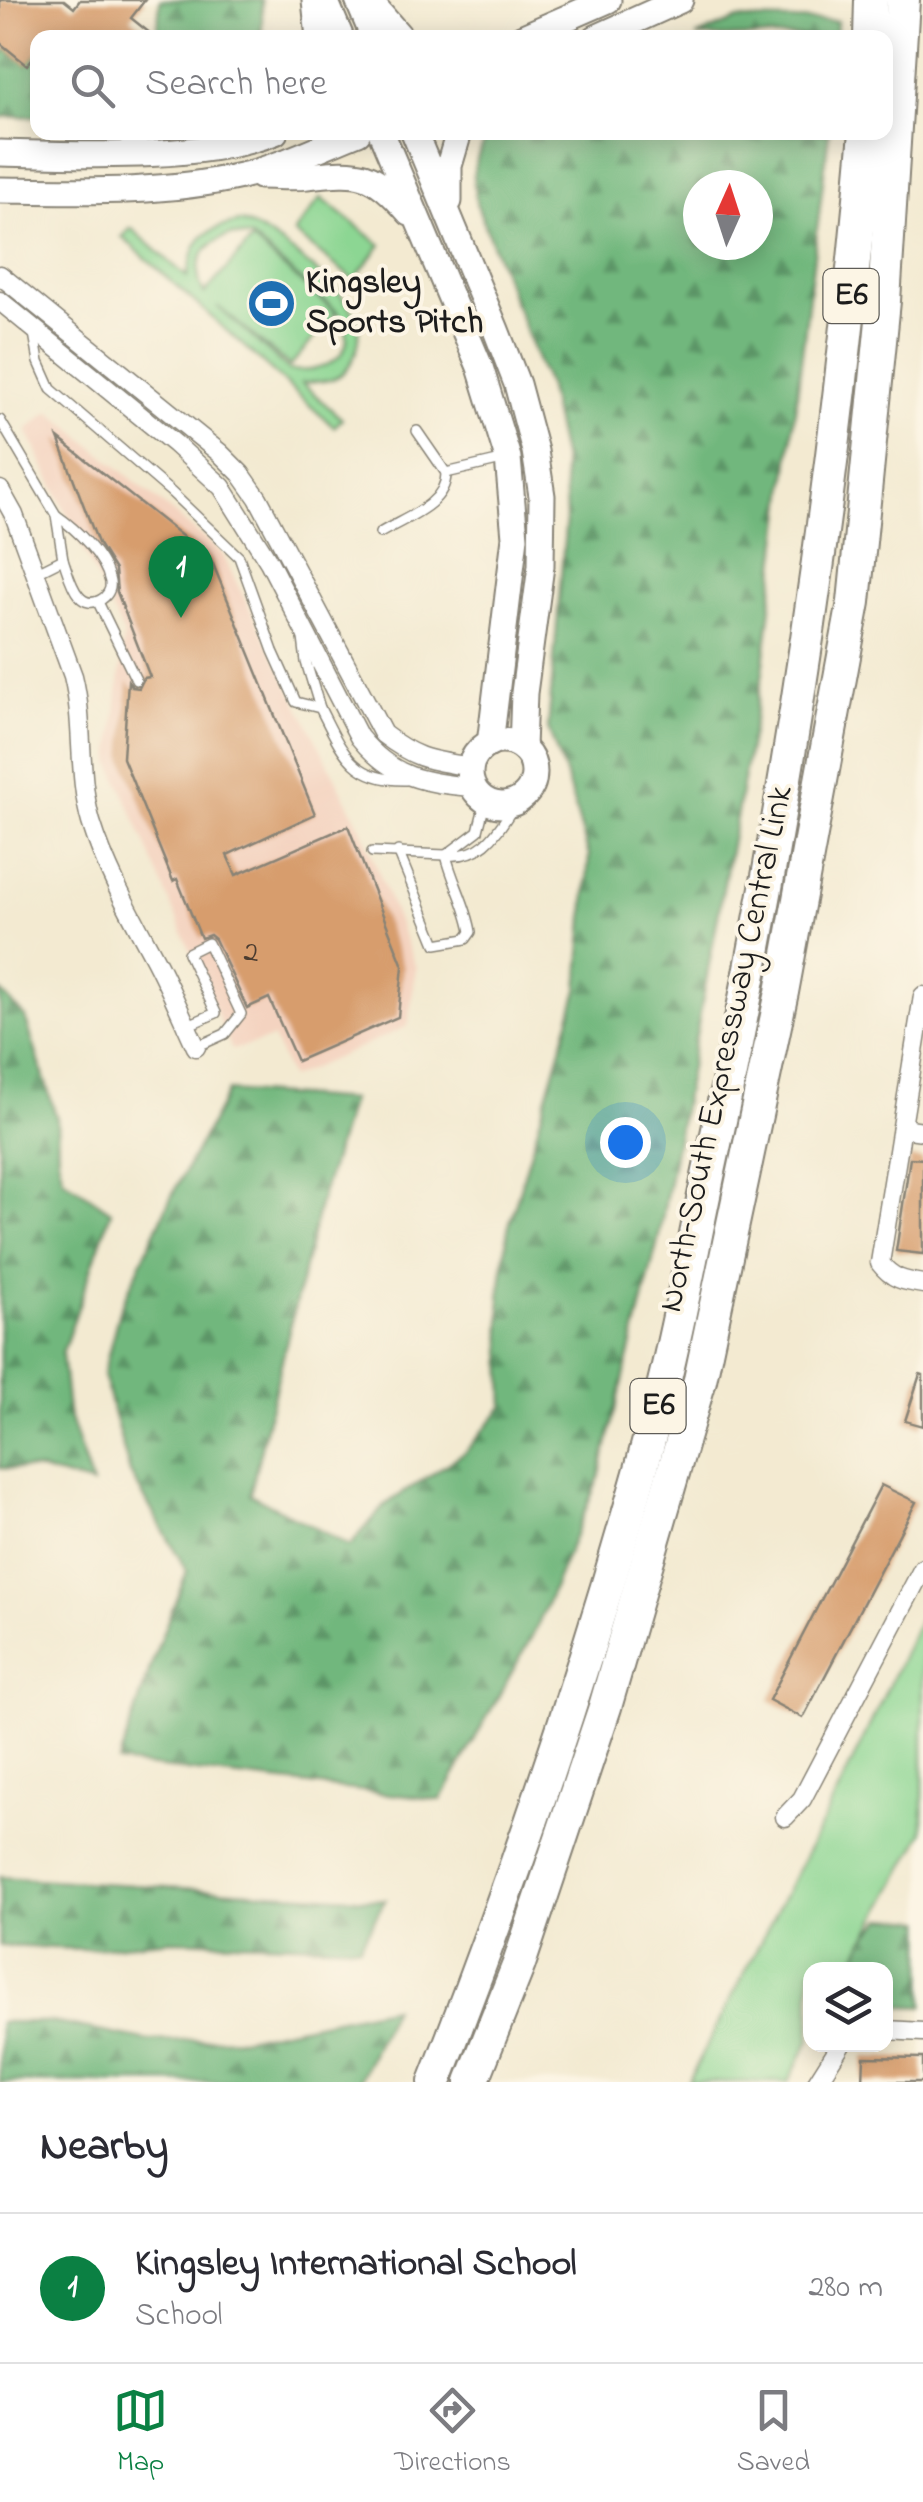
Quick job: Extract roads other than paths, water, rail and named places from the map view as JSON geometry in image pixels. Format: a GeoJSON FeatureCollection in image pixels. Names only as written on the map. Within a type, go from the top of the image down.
{"type":"FeatureCollection","features":[{"type":"Feature","properties":{"kind":"highway"},"geometry":{"type":"LineString","coordinates":[[870,30],[871,0]]}},
{"type":"Feature","properties":{"kind":"highway","name":"North–South Expressway Central Link"},"geometry":{"type":"LineString","coordinates":[[472,2082],[519,1964],[605,1706],[700,1380],[782,992],[854,602],[892,190],[903,0]]}},
{"type":"Feature","properties":{"kind":"highway","name":"North–South Expressway Central Link"},"geometry":{"type":"LineString","coordinates":[[435,2082],[487,1951],[574,1690],[659,1401],[746,1006],[796,707],[831,460],[865,140]]}},
{"type":"Feature","properties":{"kind":"main road"},"geometry":{"type":"LineString","coordinates":[[315,0],[317,30]]}},
{"type":"Feature","properties":{"kind":"main road"},"geometry":{"type":"LineString","coordinates":[[325,0],[338,30]]}},
{"type":"Feature","properties":{"kind":"main road"},"geometry":{"type":"LineString","coordinates":[[358,0],[371,30]]}},
{"type":"Feature","properties":{"kind":"main road"},"geometry":{"type":"LineString","coordinates":[[368,0],[395,30]]}},
{"type":"Feature","properties":{"kind":"main road"},"geometry":{"type":"LineString","coordinates":[[539,30],[608,0]]}},
{"type":"Feature","properties":{"kind":"main road"},"geometry":{"type":"LineString","coordinates":[[614,30],[680,0]]}},
{"type":"Feature","properties":{"kind":"main road"},"geometry":{"type":"LineString","coordinates":[[0,154],[155,153],[235,140]]}},
{"type":"Feature","properties":{"kind":"main road"},"geometry":{"type":"LineString","coordinates":[[246,176],[338,140]]}},
{"type":"Feature","properties":{"kind":"main road"},"geometry":{"type":"LineString","coordinates":[[384,140],[480,367],[508,458],[515,512],[514,549],[490,744]]}},
{"type":"Feature","properties":{"kind":"main road"},"geometry":{"type":"LineString","coordinates":[[417,140],[516,384],[536,451],[542,496],[541,566],[524,693],[522,748]]}},
{"type":"Feature","properties":{"kind":"main road"},"geometry":{"type":"LineString","coordinates":[[451,220],[449,166],[455,140]]}},
{"type":"Feature","properties":{"kind":"main road"},"geometry":{"type":"LineString","coordinates":[[0,144],[80,154]]}},
{"type":"Feature","properties":{"kind":"main road"},"geometry":{"type":"LineString","coordinates":[[0,190],[165,189],[246,176],[305,177],[349,171],[390,191],[420,224]]}},
{"type":"Feature","properties":{"kind":"main road"},"geometry":{"type":"LineString","coordinates":[[506,742],[522,748],[534,766],[525,796],[516,802],[500,805],[475,783],[481,750],[490,744],[506,742]]}},
{"type":"Feature","properties":{"kind":"street"},"geometry":{"type":"LineString","coordinates":[[0,274],[192,429],[241,474],[267,514],[383,734],[409,754],[475,783]]}},
{"type":"Feature","properties":{"kind":"street"},"geometry":{"type":"LineString","coordinates":[[0,301],[222,487],[251,529],[359,738],[374,756],[414,779],[475,783]]}},
{"type":"Feature","properties":{"kind":"street"},"geometry":{"type":"LineString","coordinates":[[0,490],[14,515],[78,697],[81,771],[92,825],[196,1048]]}},
{"type":"Feature","properties":{"kind":"street"},"geometry":{"type":"LineString","coordinates":[[923,996],[880,1263],[900,1281],[923,1284]]}},
{"type":"Feature","properties":{"kind":"street"},"geometry":{"type":"LineString","coordinates":[[902,1128],[923,1131]]}},
{"type":"Feature","properties":{"kind":"street"},"geometry":{"type":"LineString","coordinates":[[785,1816],[802,1798],[923,1568]]}},
{"type":"Feature","properties":{"kind":"street"},"geometry":{"type":"LineString","coordinates":[[893,2030],[923,2032]]}},
{"type":"Feature","properties":{"kind":"street"},"geometry":{"type":"LineString","coordinates":[[817,2082],[836,2052]]}},
{"type":"Feature","properties":{"kind":"lane"},"geometry":{"type":"LineString","coordinates":[[32,326],[39,362],[51,389],[172,493],[239,558],[296,702],[320,708]]}},
{"type":"Feature","properties":{"kind":"lane"},"geometry":{"type":"LineString","coordinates":[[0,420],[56,515],[63,559],[78,596],[98,602],[108,595],[108,574],[81,534],[56,515]]}},
{"type":"Feature","properties":{"kind":"lane"},"geometry":{"type":"LineString","coordinates":[[380,533],[441,497],[446,485],[446,474],[417,431]]}},
{"type":"Feature","properties":{"kind":"lane"},"geometry":{"type":"LineString","coordinates":[[446,474],[508,458]]}},
{"type":"Feature","properties":{"kind":"lane"},"geometry":{"type":"LineString","coordinates":[[35,573],[63,559]]}},
{"type":"Feature","properties":{"kind":"lane"},"geometry":{"type":"LineString","coordinates":[[98,602],[136,680]]}},
{"type":"Feature","properties":{"kind":"lane"},"geometry":{"type":"LineString","coordinates":[[302,630],[306,662],[320,708],[338,744],[355,766],[383,780],[414,779]]}},
{"type":"Feature","properties":{"kind":"lane"},"geometry":{"type":"LineString","coordinates":[[446,855],[478,831],[483,811],[475,783]]}},
{"type":"Feature","properties":{"kind":"lane"},"geometry":{"type":"LineString","coordinates":[[372,852],[471,853],[494,840],[516,802]]}},
{"type":"Feature","properties":{"kind":"lane"},"geometry":{"type":"LineString","coordinates":[[398,851],[432,938],[442,945],[466,939],[471,932],[446,855]]}},
{"type":"Feature","properties":{"kind":"lane"},"geometry":{"type":"LineString","coordinates":[[196,1048],[225,1034],[242,1014],[208,943],[204,942],[188,953],[225,1034]]}},
{"type":"Feature","properties":{"kind":"lane"},"geometry":{"type":"LineString","coordinates":[[186,1026],[216,1013]]}},
{"type":"Feature","properties":{"kind":"place","name":"Kingsley Sports Pitch"},"geometry":{"type":"Point","coordinates":[271,303]}},
{"type":"Feature","properties":{"kind":"place","name":"Kingsley International School"},"geometry":{"type":"Point","coordinates":[181,618]}}]}
